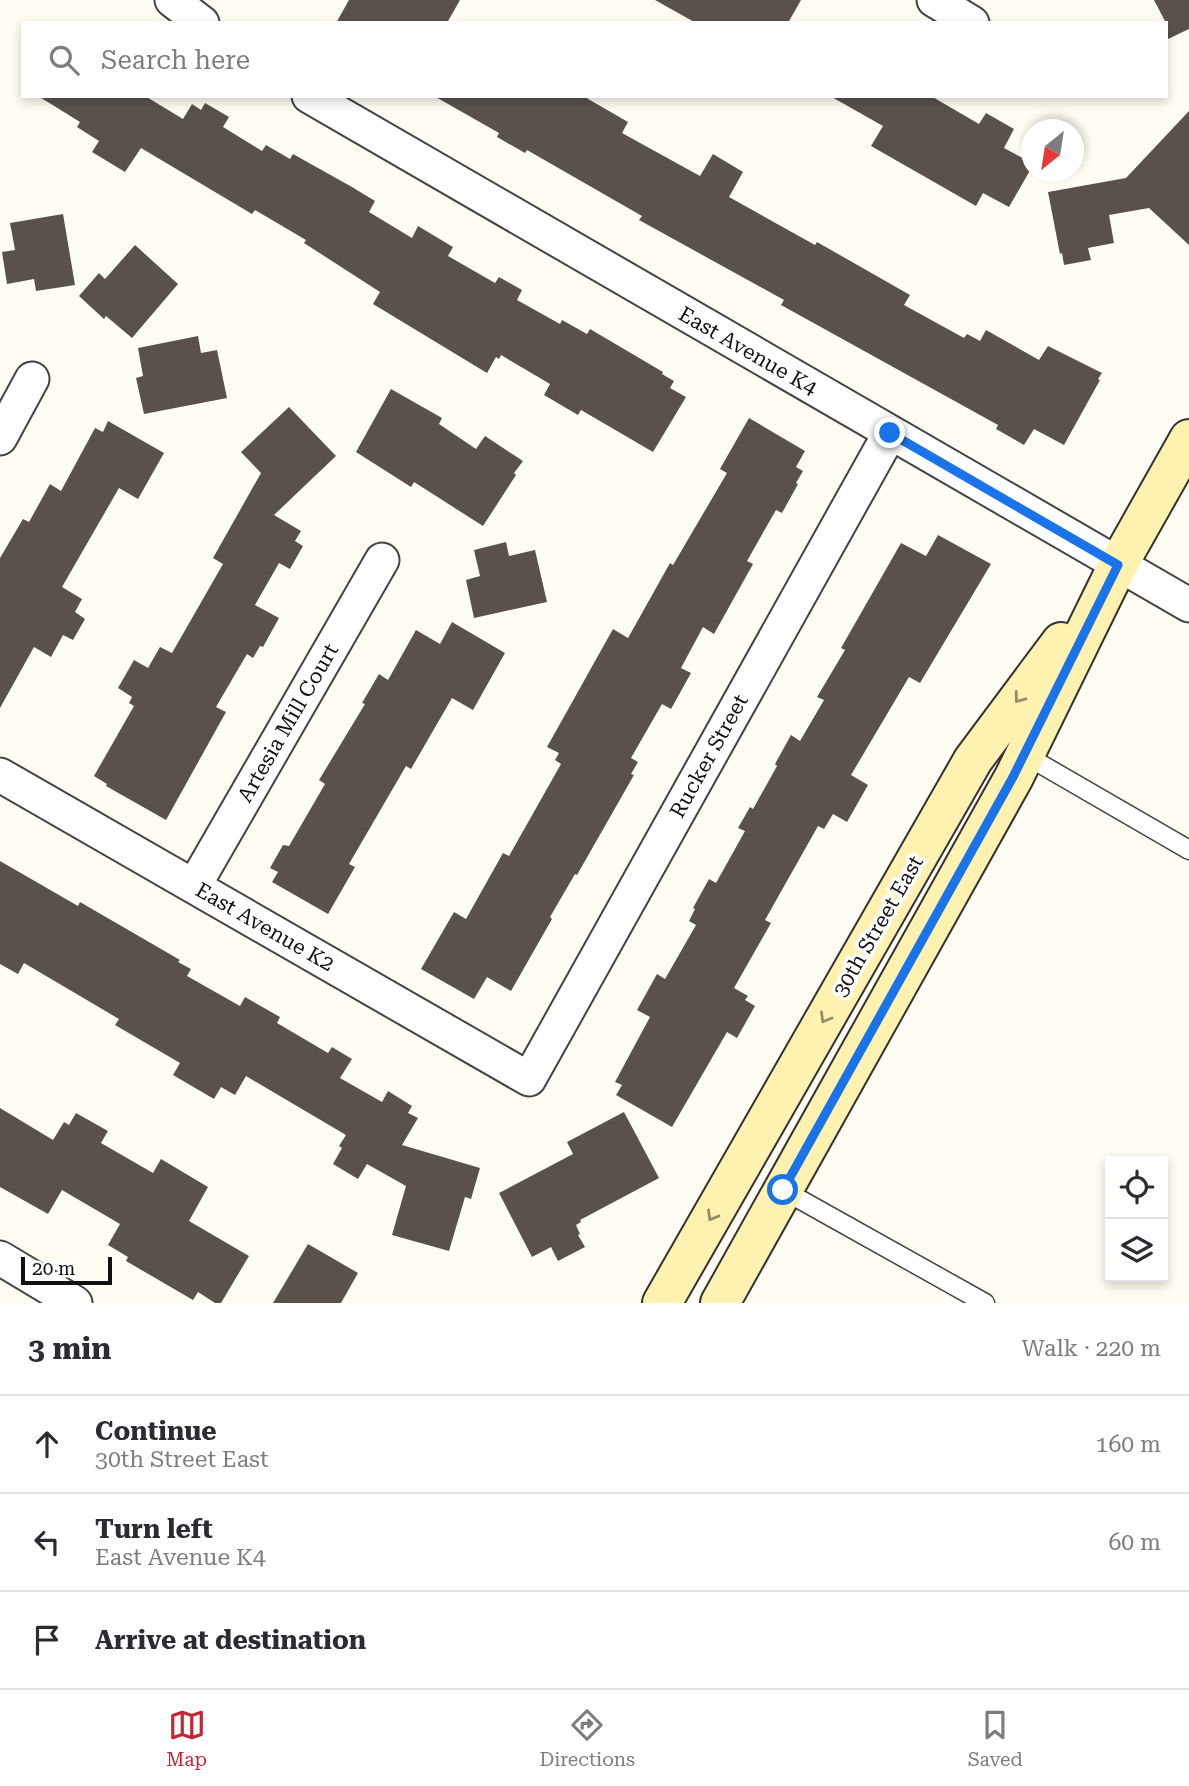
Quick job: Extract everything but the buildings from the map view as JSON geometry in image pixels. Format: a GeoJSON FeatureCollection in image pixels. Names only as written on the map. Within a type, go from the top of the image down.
{"type":"FeatureCollection","features":[{"type":"Feature","properties":{"kind":"main road","name":"30th Street East"},"geometry":{"type":"LineString","coordinates":[[720,1303],[1025,755],[1118,565],[1189,439]]}},
{"type":"Feature","properties":{"kind":"main road","name":"30th Street East"},"geometry":{"type":"LineString","coordinates":[[662,1303],[973,760],[1118,565]]}},
{"type":"Feature","properties":{"kind":"street"},"geometry":{"type":"LineString","coordinates":[[172,0],[199,21]]}},
{"type":"Feature","properties":{"kind":"street"},"geometry":{"type":"LineString","coordinates":[[934,0],[969,21]]}},
{"type":"Feature","properties":{"kind":"street","name":"East Avenue K4"},"geometry":{"type":"LineString","coordinates":[[312,98],[1189,605]]}},
{"type":"Feature","properties":{"kind":"street"},"geometry":{"type":"LineString","coordinates":[[0,438],[33,379]]}},
{"type":"Feature","properties":{"kind":"street","name":"Rucker Street"},"geometry":{"type":"LineString","coordinates":[[529,1079],[890,433]]}},
{"type":"Feature","properties":{"kind":"street","name":"Artesia Mill Court"},"geometry":{"type":"LineString","coordinates":[[194,886],[382,560]]}},
{"type":"Feature","properties":{"kind":"street","name":"East Avenue K2"},"geometry":{"type":"LineString","coordinates":[[0,775],[529,1079]]}},
{"type":"Feature","properties":{"kind":"street"},"geometry":{"type":"LineString","coordinates":[[0,1258],[75,1303]]}},
{"type":"Feature","properties":{"kind":"lane"},"geometry":{"type":"LineString","coordinates":[[1025,755],[1189,850]]}},
{"type":"Feature","properties":{"kind":"lane"},"geometry":{"type":"LineString","coordinates":[[783,1190],[985,1303]]}},
{"type":"Feature","properties":{"kind":"route"},"geometry":{"type":"LineString","coordinates":[[783,1190],[1013,777],[1118,565],[890,433]]}}]}
